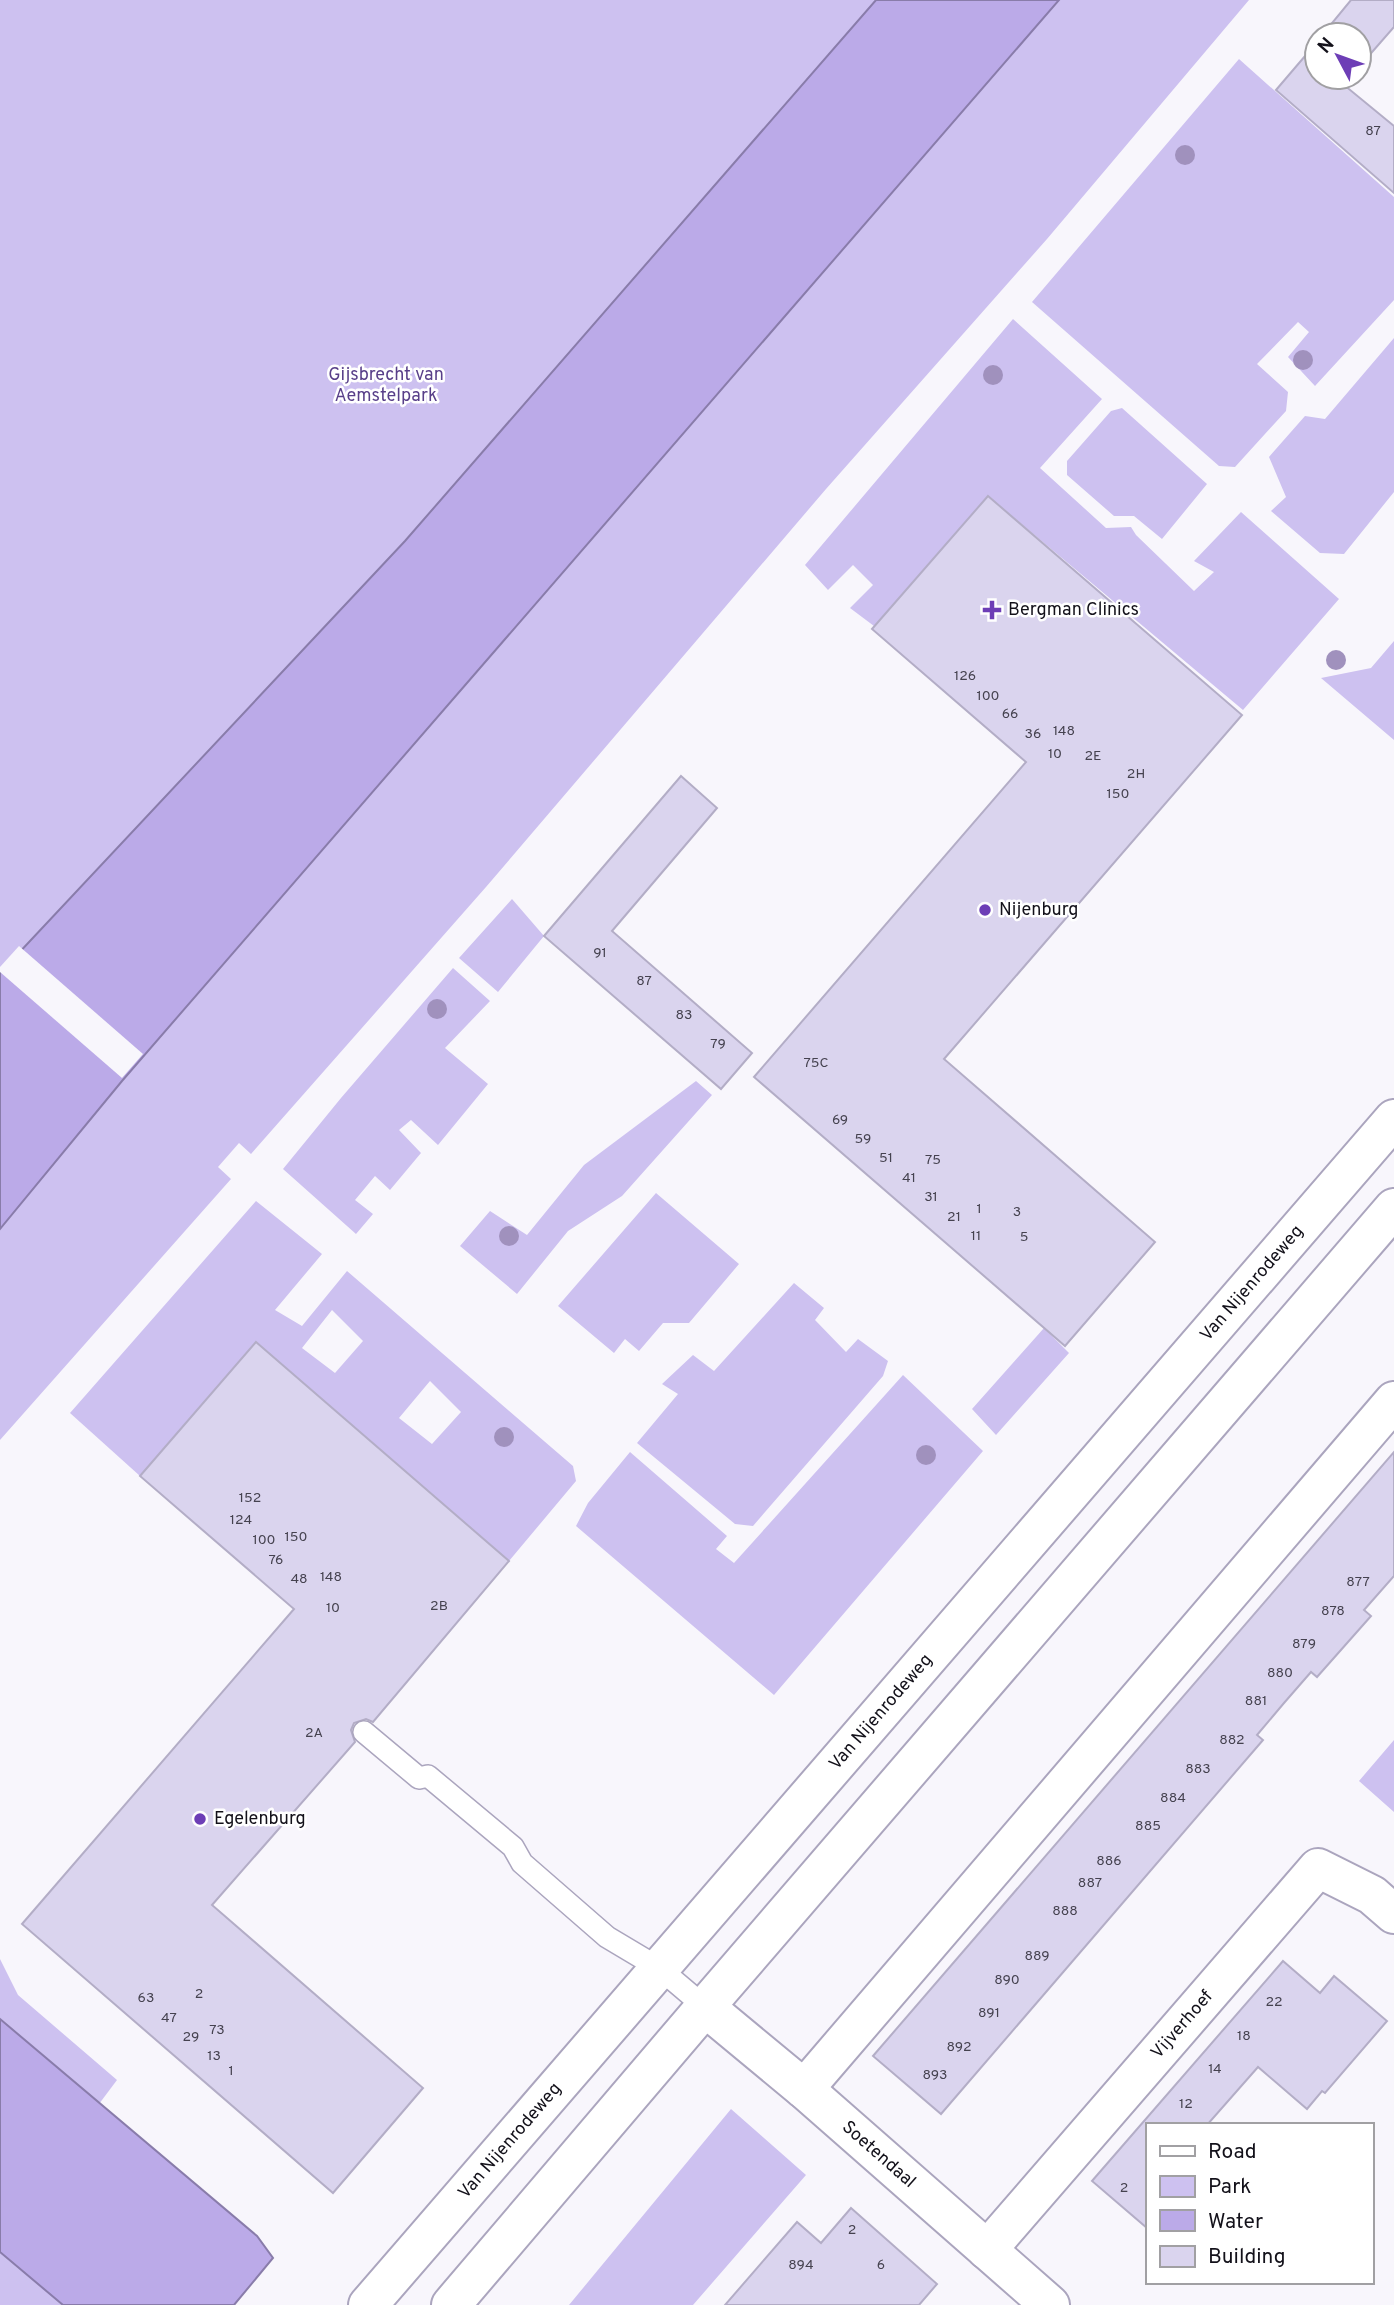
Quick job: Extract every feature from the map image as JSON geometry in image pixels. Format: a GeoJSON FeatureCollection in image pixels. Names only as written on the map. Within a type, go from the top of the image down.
{"type":"FeatureCollection","features":[{"type":"Feature","properties":{"kind":"street","name":"Van Nijenrodeweg"},"geometry":{"type":"LineString","coordinates":[[368,2305],[1394,1119]]}},
{"type":"Feature","properties":{"kind":"street"},"geometry":{"type":"LineString","coordinates":[[451,2305],[1394,1208]]}},
{"type":"Feature","properties":{"kind":"street"},"geometry":{"type":"LineString","coordinates":[[804,2089],[1394,1401]]}},
{"type":"Feature","properties":{"kind":"street","name":"Vijverhoef"},"geometry":{"type":"LineString","coordinates":[[987,2250],[1318,1868],[1372,1895],[1394,1914]]}},
{"type":"Feature","properties":{"kind":"street","name":"Soetendaal"},"geometry":{"type":"LineString","coordinates":[[705,2007],[804,2089],[1050,2305]]}},
{"type":"Feature","properties":{"kind":"lane"},"geometry":{"type":"LineString","coordinates":[[364,1732],[419,1778],[428,1776],[513,1847],[522,1863],[607,1937],[659,1968],[705,2007]]}},
{"type":"Feature","properties":{"kind":"green space","name":"Gijsbrecht van Aemstelpark"},"geometry":{"type":"Polygon","coordinates":[[[0,0],[1249,0],[1047,239],[826,489],[486,887],[251,1154],[239,1143],[218,1167],[231,1179],[0,1440],[0,0]]]}},
{"type":"Feature","properties":{"kind":"green space"},"geometry":{"type":"Polygon","coordinates":[[[1239,59],[1394,197],[1394,300],[1315,386],[1288,357],[1309,332],[1298,322],[1257,364],[1288,392],[1286,411],[1235,467],[1219,466],[1032,302],[1239,59]]]}},
{"type":"Feature","properties":{"kind":"green space"},"geometry":{"type":"Polygon","coordinates":[[[1013,319],[1102,399],[1040,468],[1106,528],[1131,527],[1194,591],[1214,572],[1194,561],[1241,512],[1339,599],[1243,710],[988,496],[874,626],[850,608],[873,585],[853,565],[828,590],[805,565],[1013,319]]]}},
{"type":"Feature","properties":{"kind":"green space"},"geometry":{"type":"Polygon","coordinates":[[[1394,338],[1394,492],[1344,554],[1320,553],[1271,511],[1286,497],[1269,457],[1305,416],[1325,419],[1394,338]]]}},
{"type":"Feature","properties":{"kind":"green space"},"geometry":{"type":"Polygon","coordinates":[[[1122,408],[1207,484],[1162,539],[1134,516],[1114,516],[1067,475],[1067,461],[1111,411],[1122,408]]]}},
{"type":"Feature","properties":{"kind":"green space"},"geometry":{"type":"Polygon","coordinates":[[[1394,641],[1394,740],[1321,678],[1371,668],[1394,641]]]}},
{"type":"Feature","properties":{"kind":"green space"},"geometry":{"type":"Polygon","coordinates":[[[512,899],[544,936],[498,992],[459,958],[512,899]]]}},
{"type":"Feature","properties":{"kind":"green space"},"geometry":{"type":"Polygon","coordinates":[[[453,968],[490,1001],[445,1048],[488,1084],[438,1145],[411,1120],[399,1130],[421,1153],[390,1190],[375,1176],[355,1200],[373,1214],[356,1234],[283,1169],[453,968]]]}},
{"type":"Feature","properties":{"kind":"green space"},"geometry":{"type":"Polygon","coordinates":[[[696,1081],[712,1095],[622,1196],[568,1231],[517,1294],[460,1246],[490,1211],[527,1235],[584,1165],[696,1081]]]}},
{"type":"Feature","properties":{"kind":"green space"},"geometry":{"type":"Polygon","coordinates":[[[656,1193],[739,1264],[689,1323],[663,1323],[639,1351],[625,1339],[614,1353],[558,1306],[656,1193]]]}},
{"type":"Feature","properties":{"kind":"green space"},"geometry":{"type":"Polygon","coordinates":[[[256,1201],[322,1254],[275,1310],[302,1326],[347,1271],[573,1466],[576,1481],[509,1561],[256,1342],[140,1476],[70,1413],[256,1201]],[[332,1310],[302,1348],[335,1373],[363,1341],[332,1310]],[[430,1381],[399,1418],[432,1444],[461,1412],[430,1381]]]}},
{"type":"Feature","properties":{"kind":"green space"},"geometry":{"type":"Polygon","coordinates":[[[794,1283],[824,1308],[815,1320],[846,1352],[858,1339],[888,1361],[883,1376],[753,1526],[735,1524],[637,1443],[678,1394],[662,1384],[693,1355],[714,1371],[794,1283]]]}},
{"type":"Feature","properties":{"kind":"green space"},"geometry":{"type":"Polygon","coordinates":[[[1044,1328],[1069,1353],[996,1435],[972,1409],[1044,1328]]]}},
{"type":"Feature","properties":{"kind":"green space"},"geometry":{"type":"Polygon","coordinates":[[[903,1375],[983,1451],[774,1695],[576,1526],[588,1503],[630,1452],[727,1536],[716,1549],[734,1563],[903,1375]]]}},
{"type":"Feature","properties":{"kind":"green space"},"geometry":{"type":"Polygon","coordinates":[[[1394,1740],[1394,1812],[1359,1781],[1394,1740]]]}},
{"type":"Feature","properties":{"kind":"green space"},"geometry":{"type":"Polygon","coordinates":[[[0,1959],[18,1995],[117,2080],[99,2104],[0,2019],[0,1959]]]}},
{"type":"Feature","properties":{"kind":"green space"},"geometry":{"type":"Polygon","coordinates":[[[731,2109],[806,2175],[693,2305],[569,2305],[731,2109]]]}},
{"type":"Feature","properties":{"kind":"green space"},"geometry":{"type":"Polygon","coordinates":[[[0,2252],[60,2302],[63,2305],[0,2305],[0,2252]]]}},
{"type":"Feature","properties":{"kind":"water"},"geometry":{"type":"Polygon","coordinates":[[[876,0],[1059,0],[122,1081],[0,1229],[0,973],[405,541],[876,0]]]}},
{"type":"Feature","properties":{"kind":"water"},"geometry":{"type":"Polygon","coordinates":[[[0,2019],[257,2236],[273,2258],[234,2305],[63,2305],[0,2252],[0,2019]]]}},
{"type":"Feature","properties":{"kind":"pier"},"geometry":{"type":"Polygon","coordinates":[[[19,946],[143,1054],[122,1078],[0,972],[0,967],[19,946]]]}},
{"type":"Feature","properties":{"kind":"building"},"geometry":{"type":"Polygon","coordinates":[[[1351,0],[1394,0],[1394,27],[1373,51],[1373,21],[1334,21],[1351,0]]]}},
{"type":"Feature","properties":{"kind":"building"},"geometry":{"type":"Polygon","coordinates":[[[1303,58],[1303,91],[1351,91],[1394,126],[1394,193],[1276,90],[1303,58]]]}},
{"type":"Feature","properties":{"kind":"building","name":"Nijenburg"},"geometry":{"type":"Polygon","coordinates":[[[988,496],[1242,715],[944,1059],[1155,1242],[1065,1346],[754,1077],[1026,762],[872,629],[988,496]]]}},
{"type":"Feature","properties":{"kind":"building"},"geometry":{"type":"Polygon","coordinates":[[[681,776],[717,808],[612,931],[752,1053],[721,1089],[544,936],[681,776]]]}},
{"type":"Feature","properties":{"kind":"building","name":"Egelenburg"},"geometry":{"type":"Polygon","coordinates":[[[256,1342],[509,1561],[373,1722],[366,1719],[354,1723],[351,1730],[355,1742],[212,1905],[423,2088],[333,2193],[22,1924],[294,1609],[140,1476],[256,1342]]]}},
{"type":"Feature","properties":{"kind":"building"},"geometry":{"type":"Polygon","coordinates":[[[1394,1452],[1394,1576],[1364,1610],[1371,1616],[1317,1677],[1311,1672],[1284,1703],[1257,1735],[1263,1740],[941,2114],[873,2056],[1394,1452]]]}},
{"type":"Feature","properties":{"kind":"building"},"geometry":{"type":"Polygon","coordinates":[[[1283,1961],[1320,1993],[1334,1976],[1387,2021],[1325,2093],[1322,2091],[1307,2109],[1258,2067],[1209,2123],[1146,2123],[1146,2227],[1092,2181],[1283,1961]]]}},
{"type":"Feature","properties":{"kind":"building"},"geometry":{"type":"Polygon","coordinates":[[[851,2208],[937,2284],[919,2305],[725,2305],[797,2222],[821,2243],[851,2208]]]}},
{"type":"Feature","properties":{"kind":"place","name":"Bergman Clinics"},"geometry":{"type":"Point","coordinates":[992,610]}},
{"type":"Feature","properties":{"kind":"place","name":"Nijenburg"},"geometry":{"type":"Point","coordinates":[985,910]}},
{"type":"Feature","properties":{"kind":"place","name":"Egelenburg"},"geometry":{"type":"Point","coordinates":[200,1819]}}]}
